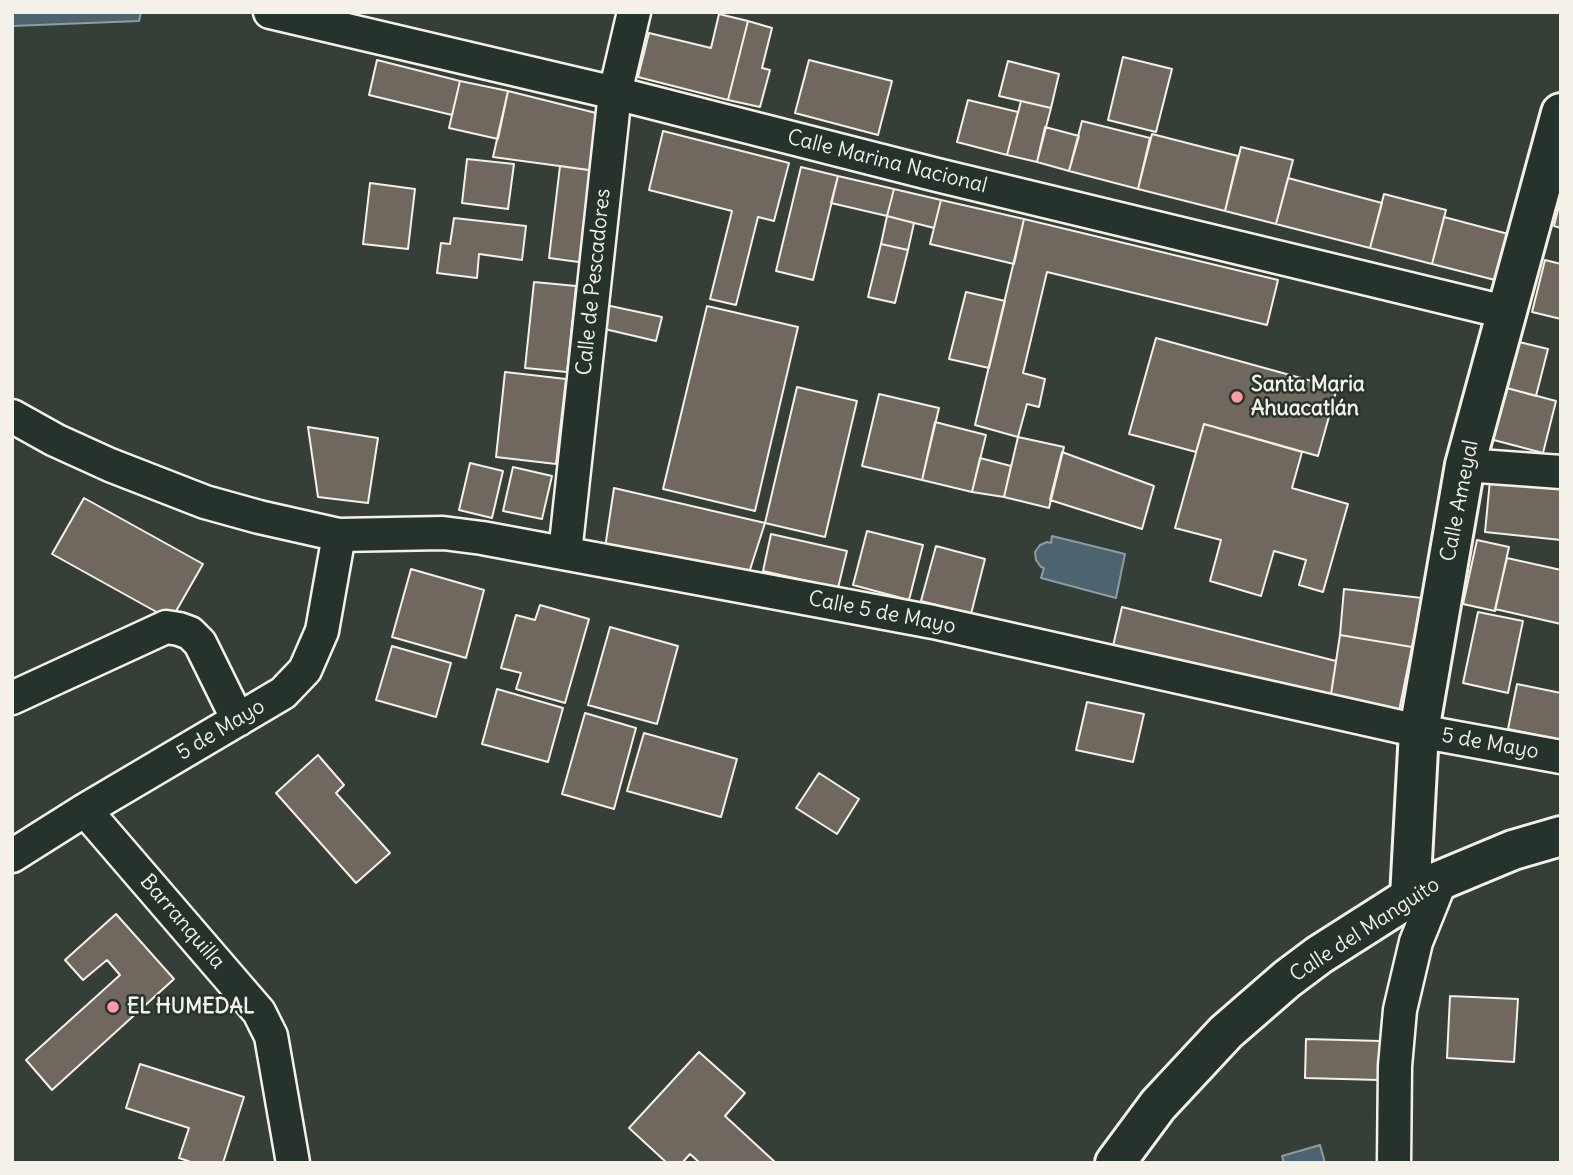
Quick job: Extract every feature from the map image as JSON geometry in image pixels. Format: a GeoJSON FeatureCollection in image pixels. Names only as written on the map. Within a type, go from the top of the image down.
{"type":"FeatureCollection","features":[{"type":"Feature","properties":{"kind":"main road","name":"Calle Ameyal"},"geometry":{"type":"LineString","coordinates":[[1425,888],[1419,731],[1465,465],[1561,113]]}},
{"type":"Feature","properties":{"kind":"main road","name":"Calle del Manguito"},"geometry":{"type":"LineString","coordinates":[[1115,1163],[1158,1105],[1226,1032],[1319,955],[1425,888],[1513,850],[1561,836]]}},
{"type":"Feature","properties":{"kind":"street","name":"Calle Marina Nacional"},"geometry":{"type":"LineString","coordinates":[[270,12],[615,93],[951,178],[1505,312]]}},
{"type":"Feature","properties":{"kind":"street","name":"Calle de Pescadores"},"geometry":{"type":"LineString","coordinates":[[565,553],[615,93],[634,12]]}},
{"type":"Feature","properties":{"kind":"street","name":"Calle 5 de Mayo"},"geometry":{"type":"LineString","coordinates":[[12,416],[55,440],[110,465],[205,502],[339,535],[443,533],[565,553],[933,622],[1419,731]]}},
{"type":"Feature","properties":{"kind":"street"},"geometry":{"type":"LineString","coordinates":[[1465,465],[1561,472]]}},
{"type":"Feature","properties":{"kind":"street","name":"5 de Mayo"},"geometry":{"type":"LineString","coordinates":[[12,856],[283,693],[305,670],[322,631],[339,535]]}},
{"type":"Feature","properties":{"kind":"street"},"geometry":{"type":"LineString","coordinates":[[12,698],[166,627],[190,634],[201,643],[238,720]]}},
{"type":"Feature","properties":{"kind":"street","name":"5 de Mayo"},"geometry":{"type":"LineString","coordinates":[[1419,731],[1561,757]]}},
{"type":"Feature","properties":{"kind":"street","name":"Barranquilla"},"geometry":{"type":"LineString","coordinates":[[85,810],[259,1012],[271,1036],[293,1163]]}},
{"type":"Feature","properties":{"kind":"street"},"geometry":{"type":"LineString","coordinates":[[1394,1163],[1395,1066],[1400,1010],[1425,888]]}},
{"type":"Feature","properties":{"kind":"water"},"geometry":{"type":"Polygon","coordinates":[[[12,12],[141,12],[139,21],[12,26],[12,12]]]}},
{"type":"Feature","properties":{"kind":"water"},"geometry":{"type":"Polygon","coordinates":[[[1052,536],[1125,554],[1116,598],[1041,578],[1044,568],[1036,560],[1035,552],[1040,545],[1051,543],[1052,536]]]}},
{"type":"Feature","properties":{"kind":"water"},"geometry":{"type":"Polygon","coordinates":[[[1320,1145],[1325,1163],[1284,1163],[1282,1156],[1320,1145]]]}},
{"type":"Feature","properties":{"kind":"building"},"geometry":{"type":"Polygon","coordinates":[[[719,14],[748,21],[728,100],[638,77],[649,33],[711,48],[719,14]]]}},
{"type":"Feature","properties":{"kind":"building"},"geometry":{"type":"Polygon","coordinates":[[[748,21],[772,28],[762,68],[770,70],[760,107],[728,100],[748,21]]]}},
{"type":"Feature","properties":{"kind":"building"},"geometry":{"type":"Polygon","coordinates":[[[1123,57],[1172,69],[1156,132],[1108,120],[1123,57]]]}},
{"type":"Feature","properties":{"kind":"building"},"geometry":{"type":"Polygon","coordinates":[[[377,60],[460,81],[452,115],[369,95],[377,60]]]}},
{"type":"Feature","properties":{"kind":"building"},"geometry":{"type":"Polygon","coordinates":[[[809,60],[892,81],[878,135],[795,113],[809,60]]]}},
{"type":"Feature","properties":{"kind":"building"},"geometry":{"type":"Polygon","coordinates":[[[1008,61],[1059,74],[1051,108],[999,96],[1008,61]]]}},
{"type":"Feature","properties":{"kind":"building"},"geometry":{"type":"Polygon","coordinates":[[[460,81],[508,91],[498,139],[449,128],[460,81]]]}},
{"type":"Feature","properties":{"kind":"building"},"geometry":{"type":"Polygon","coordinates":[[[508,91],[604,115],[596,171],[493,157],[508,91]]]}},
{"type":"Feature","properties":{"kind":"building"},"geometry":{"type":"Polygon","coordinates":[[[968,100],[1018,112],[1007,155],[957,142],[968,100]]]}},
{"type":"Feature","properties":{"kind":"building"},"geometry":{"type":"Polygon","coordinates":[[[1021,101],[1051,108],[1037,162],[1007,155],[1021,101]]]}},
{"type":"Feature","properties":{"kind":"building"},"geometry":{"type":"Polygon","coordinates":[[[1082,121],[1150,138],[1138,189],[1069,171],[1082,121]]]}},
{"type":"Feature","properties":{"kind":"building"},"geometry":{"type":"Polygon","coordinates":[[[1045,127],[1079,136],[1069,171],[1037,162],[1045,127]]]}},
{"type":"Feature","properties":{"kind":"building"},"geometry":{"type":"Polygon","coordinates":[[[663,131],[789,163],[774,221],[758,217],[736,305],[710,299],[732,211],[649,190],[663,131]]]}},
{"type":"Feature","properties":{"kind":"building"},"geometry":{"type":"Polygon","coordinates":[[[1152,134],[1238,156],[1225,211],[1138,189],[1152,134]]]}},
{"type":"Feature","properties":{"kind":"building"},"geometry":{"type":"Polygon","coordinates":[[[1241,147],[1293,160],[1276,224],[1225,211],[1241,147]]]}},
{"type":"Feature","properties":{"kind":"building"},"geometry":{"type":"Polygon","coordinates":[[[467,159],[514,164],[508,209],[462,203],[467,159]]]}},
{"type":"Feature","properties":{"kind":"building"},"geometry":{"type":"Polygon","coordinates":[[[560,166],[596,171],[586,263],[549,258],[560,166]]]}},
{"type":"Feature","properties":{"kind":"building"},"geometry":{"type":"Polygon","coordinates":[[[801,167],[838,176],[813,280],[776,271],[801,167]]]}},
{"type":"Feature","properties":{"kind":"building"},"geometry":{"type":"Polygon","coordinates":[[[838,176],[894,189],[887,216],[831,203],[838,176]]]}},
{"type":"Feature","properties":{"kind":"building"},"geometry":{"type":"Polygon","coordinates":[[[1288,178],[1382,203],[1370,248],[1276,224],[1288,178]]]}},
{"type":"Feature","properties":{"kind":"building"},"geometry":{"type":"Polygon","coordinates":[[[370,183],[415,189],[408,249],[363,244],[370,183]]]}},
{"type":"Feature","properties":{"kind":"building"},"geometry":{"type":"Polygon","coordinates":[[[894,189],[941,200],[934,228],[887,216],[894,189]]]}},
{"type":"Feature","properties":{"kind":"building"},"geometry":{"type":"Polygon","coordinates":[[[1384,194],[1446,210],[1432,264],[1370,248],[1384,194]]]}},
{"type":"Feature","properties":{"kind":"building"},"geometry":{"type":"Polygon","coordinates":[[[1561,197],[1561,228],[1554,226],[1561,197]]]}},
{"type":"Feature","properties":{"kind":"building"},"geometry":{"type":"Polygon","coordinates":[[[941,200],[1024,219],[1014,264],[930,244],[941,200]]]}},
{"type":"Feature","properties":{"kind":"building"},"geometry":{"type":"Polygon","coordinates":[[[887,216],[914,223],[908,250],[881,244],[887,216]]]}},
{"type":"Feature","properties":{"kind":"building"},"geometry":{"type":"Polygon","coordinates":[[[1444,217],[1512,235],[1499,281],[1432,264],[1444,217]]]}},
{"type":"Feature","properties":{"kind":"building"},"geometry":{"type":"Polygon","coordinates":[[[454,218],[526,226],[522,260],[479,254],[477,278],[437,273],[441,243],[450,244],[454,218]]]}},
{"type":"Feature","properties":{"kind":"building"},"geometry":{"type":"Polygon","coordinates":[[[1024,219],[1278,280],[1267,325],[1047,272],[1023,373],[1045,379],[1039,407],[1027,404],[1018,437],[975,425],[1024,219]]]}},
{"type":"Feature","properties":{"kind":"building"},"geometry":{"type":"Polygon","coordinates":[[[881,244],[908,250],[895,303],[868,297],[881,244]]]}},
{"type":"Feature","properties":{"kind":"building"},"geometry":{"type":"Polygon","coordinates":[[[1545,260],[1561,264],[1561,319],[1532,312],[1545,260]]]}},
{"type":"Feature","properties":{"kind":"building"},"geometry":{"type":"Polygon","coordinates":[[[534,282],[576,286],[567,372],[525,368],[534,282]]]}},
{"type":"Feature","properties":{"kind":"building"},"geometry":{"type":"Polygon","coordinates":[[[966,292],[1005,301],[989,368],[949,359],[966,292]]]}},
{"type":"Feature","properties":{"kind":"building"},"geometry":{"type":"Polygon","coordinates":[[[601,304],[662,317],[656,341],[596,327],[601,304]]]}},
{"type":"Feature","properties":{"kind":"building"},"geometry":{"type":"Polygon","coordinates":[[[707,306],[798,327],[755,511],[663,489],[707,306]]]}},
{"type":"Feature","properties":{"kind":"building","name":"Santa Maria Ahuacatlán"},"geometry":{"type":"Polygon","coordinates":[[[1156,338],[1337,388],[1318,456],[1204,424],[1196,452],[1129,434],[1156,338]]]}},
{"type":"Feature","properties":{"kind":"building"},"geometry":{"type":"Polygon","coordinates":[[[1515,341],[1548,349],[1536,396],[1503,387],[1515,341]]]}},
{"type":"Feature","properties":{"kind":"building"},"geometry":{"type":"Polygon","coordinates":[[[505,372],[566,379],[556,464],[496,457],[505,372]]]}},
{"type":"Feature","properties":{"kind":"building"},"geometry":{"type":"Polygon","coordinates":[[[797,387],[857,401],[825,537],[765,523],[797,387]]]}},
{"type":"Feature","properties":{"kind":"building"},"geometry":{"type":"Polygon","coordinates":[[[1503,387],[1556,401],[1543,453],[1490,439],[1503,387]]]}},
{"type":"Feature","properties":{"kind":"building"},"geometry":{"type":"Polygon","coordinates":[[[879,394],[939,408],[922,480],[862,466],[879,394]]]}},
{"type":"Feature","properties":{"kind":"building"},"geometry":{"type":"Polygon","coordinates":[[[935,422],[986,435],[972,492],[922,480],[935,422]]]}},
{"type":"Feature","properties":{"kind":"building"},"geometry":{"type":"Polygon","coordinates":[[[1204,424],[1302,452],[1292,488],[1348,504],[1323,592],[1299,585],[1306,560],[1274,551],[1261,596],[1210,581],[1221,540],[1175,528],[1204,424]]]}},
{"type":"Feature","properties":{"kind":"building"},"geometry":{"type":"Polygon","coordinates":[[[308,427],[378,438],[368,503],[318,497],[308,427]]]}},
{"type":"Feature","properties":{"kind":"building"},"geometry":{"type":"Polygon","coordinates":[[[1018,437],[1064,447],[1049,508],[1004,497],[1018,437]]]}},
{"type":"Feature","properties":{"kind":"building"},"geometry":{"type":"Polygon","coordinates":[[[1062,452],[1154,486],[1142,529],[1050,500],[1062,452]]]}},
{"type":"Feature","properties":{"kind":"building"},"geometry":{"type":"Polygon","coordinates":[[[980,458],[1011,466],[1004,497],[972,492],[980,458]]]}},
{"type":"Feature","properties":{"kind":"building"},"geometry":{"type":"Polygon","coordinates":[[[470,463],[503,471],[492,518],[459,510],[470,463]]]}},
{"type":"Feature","properties":{"kind":"building"},"geometry":{"type":"Polygon","coordinates":[[[513,467],[552,476],[542,519],[503,511],[513,467]]]}},
{"type":"Feature","properties":{"kind":"building"},"geometry":{"type":"Polygon","coordinates":[[[1490,480],[1561,487],[1561,540],[1485,532],[1490,480]]]}},
{"type":"Feature","properties":{"kind":"building"},"geometry":{"type":"Polygon","coordinates":[[[614,488],[765,523],[747,579],[605,548],[614,488]]]}},
{"type":"Feature","properties":{"kind":"building"},"geometry":{"type":"Polygon","coordinates":[[[84,498],[203,564],[171,620],[52,554],[84,498]]]}},
{"type":"Feature","properties":{"kind":"building"},"geometry":{"type":"Polygon","coordinates":[[[867,531],[923,545],[909,600],[853,585],[867,531]]]}},
{"type":"Feature","properties":{"kind":"building"},"geometry":{"type":"Polygon","coordinates":[[[771,534],[847,551],[838,588],[763,571],[771,534]]]}},
{"type":"Feature","properties":{"kind":"building"},"geometry":{"type":"Polygon","coordinates":[[[1477,540],[1509,547],[1495,611],[1463,604],[1477,540]]]}},
{"type":"Feature","properties":{"kind":"building"},"geometry":{"type":"Polygon","coordinates":[[[936,546],[985,559],[971,614],[921,601],[936,546]]]}},
{"type":"Feature","properties":{"kind":"building"},"geometry":{"type":"Polygon","coordinates":[[[1507,558],[1561,570],[1561,624],[1495,609],[1507,558]]]}},
{"type":"Feature","properties":{"kind":"building"},"geometry":{"type":"Polygon","coordinates":[[[411,569],[484,590],[466,658],[392,637],[411,569]]]}},
{"type":"Feature","properties":{"kind":"building"},"geometry":{"type":"Polygon","coordinates":[[[1344,589],[1422,598],[1412,647],[1340,635],[1344,589]]]}},
{"type":"Feature","properties":{"kind":"building"},"geometry":{"type":"Polygon","coordinates":[[[540,605],[589,619],[565,703],[516,689],[521,673],[501,668],[516,615],[535,620],[540,605]]]}},
{"type":"Feature","properties":{"kind":"building"},"geometry":{"type":"Polygon","coordinates":[[[1122,607],[1336,661],[1330,701],[1113,646],[1122,607]]]}},
{"type":"Feature","properties":{"kind":"building"},"geometry":{"type":"Polygon","coordinates":[[[1478,612],[1523,621],[1508,693],[1463,683],[1478,612]]]}},
{"type":"Feature","properties":{"kind":"building"},"geometry":{"type":"Polygon","coordinates":[[[610,627],[678,646],[657,724],[588,705],[610,627]]]}},
{"type":"Feature","properties":{"kind":"building"},"geometry":{"type":"Polygon","coordinates":[[[1340,635],[1412,647],[1398,716],[1330,701],[1340,635]]]}},
{"type":"Feature","properties":{"kind":"building"},"geometry":{"type":"Polygon","coordinates":[[[392,646],[451,663],[436,717],[376,700],[392,646]]]}},
{"type":"Feature","properties":{"kind":"building"},"geometry":{"type":"Polygon","coordinates":[[[1517,684],[1561,693],[1561,740],[1508,729],[1517,684]]]}},
{"type":"Feature","properties":{"kind":"building"},"geometry":{"type":"Polygon","coordinates":[[[497,689],[563,708],[548,762],[482,744],[497,689]]]}},
{"type":"Feature","properties":{"kind":"building"},"geometry":{"type":"Polygon","coordinates":[[[1087,702],[1144,714],[1133,762],[1076,750],[1087,702]]]}},
{"type":"Feature","properties":{"kind":"building"},"geometry":{"type":"Polygon","coordinates":[[[585,713],[636,728],[614,809],[562,794],[585,713]]]}},
{"type":"Feature","properties":{"kind":"building"},"geometry":{"type":"Polygon","coordinates":[[[644,733],[737,759],[721,817],[627,791],[644,733]]]}},
{"type":"Feature","properties":{"kind":"building"},"geometry":{"type":"Polygon","coordinates":[[[318,755],[344,785],[336,793],[390,853],[356,883],[276,793],[318,755]]]}},
{"type":"Feature","properties":{"kind":"building"},"geometry":{"type":"Polygon","coordinates":[[[819,773],[859,799],[837,834],[796,808],[819,773]]]}},
{"type":"Feature","properties":{"kind":"building","name":"EL HUMEDAL"},"geometry":{"type":"Polygon","coordinates":[[[116,914],[174,979],[52,1090],[26,1060],[120,975],[107,960],[83,980],[65,960],[116,914]]]}},
{"type":"Feature","properties":{"kind":"building"},"geometry":{"type":"Polygon","coordinates":[[[1450,996],[1518,999],[1514,1062],[1447,1058],[1450,996]]]}},
{"type":"Feature","properties":{"kind":"building"},"geometry":{"type":"Polygon","coordinates":[[[1306,1039],[1381,1041],[1379,1080],[1305,1078],[1306,1039]]]}},
{"type":"Feature","properties":{"kind":"building"},"geometry":{"type":"Polygon","coordinates":[[[699,1052],[745,1093],[725,1116],[776,1163],[700,1163],[690,1154],[682,1163],[667,1163],[629,1128],[699,1052]]]}},
{"type":"Feature","properties":{"kind":"building"},"geometry":{"type":"Polygon","coordinates":[[[140,1064],[244,1097],[223,1163],[194,1163],[179,1158],[189,1128],[126,1108],[140,1064]]]}},
{"type":"Feature","properties":{"kind":"place","name":"Santa Maria Ahuacatlán"},"geometry":{"type":"Point","coordinates":[1237,397]}},
{"type":"Feature","properties":{"kind":"place","name":"EL HUMEDAL"},"geometry":{"type":"Point","coordinates":[113,1007]}}]}
